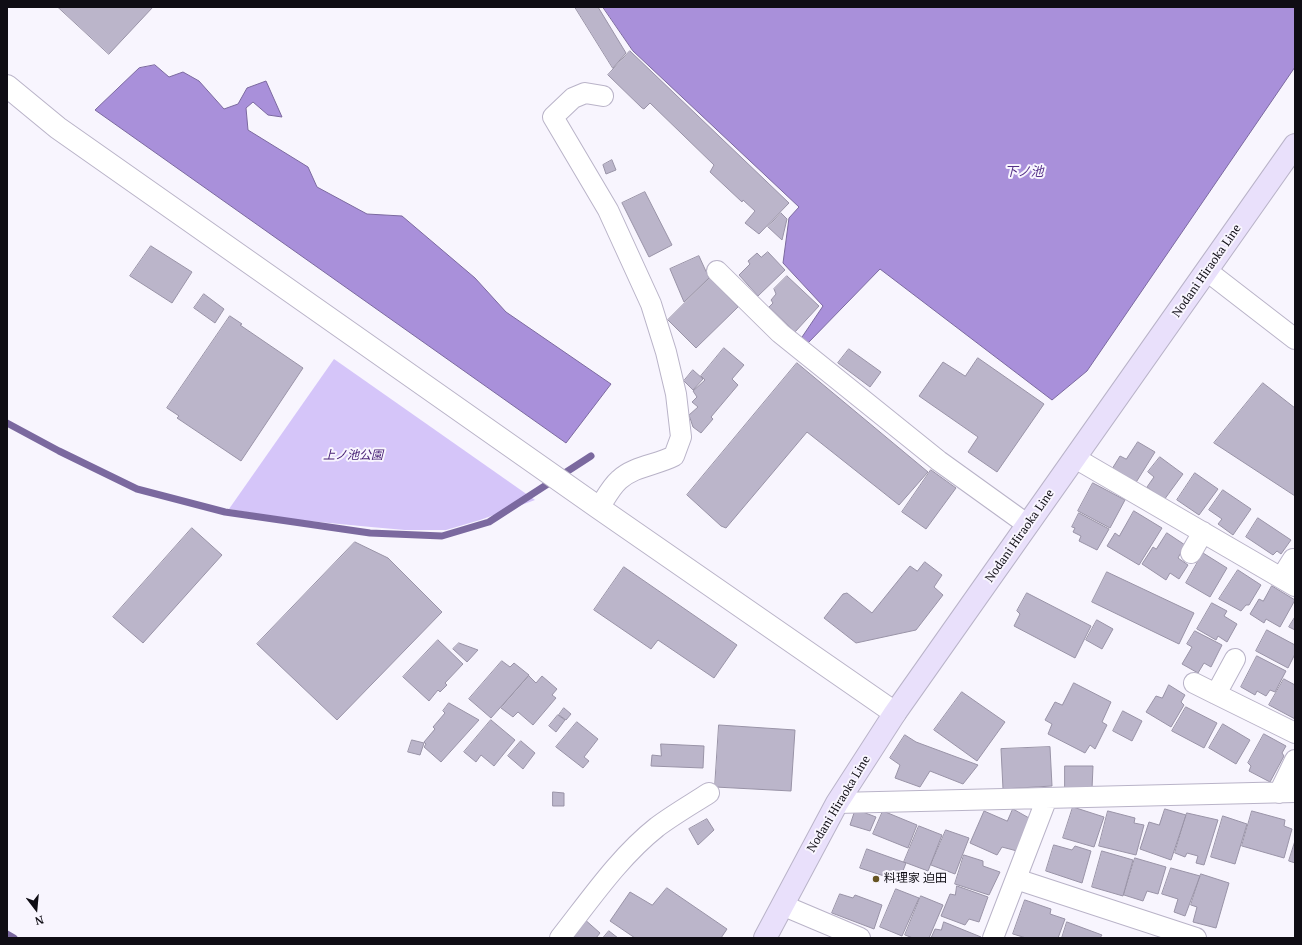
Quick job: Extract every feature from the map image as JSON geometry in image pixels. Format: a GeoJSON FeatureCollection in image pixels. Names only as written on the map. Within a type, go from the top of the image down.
{"type":"FeatureCollection","features":[{"type":"Feature","properties":{"kind":"main road","name":"Nodani Hiraoka Line"},"geometry":{"type":"LineString","coordinates":[[765,938],[837,803],[895,713],[1295,146]]}},
{"type":"Feature","properties":{"kind":"street"},"geometry":{"type":"LineString","coordinates":[[7,86],[58,128],[599,508],[895,713]]}},
{"type":"Feature","properties":{"kind":"street"},"geometry":{"type":"LineString","coordinates":[[599,508],[620,480],[638,468],[662,462],[674,456],[681,437],[676,394],[666,352],[651,304],[608,210],[553,117],[573,98],[586,93],[603,96]]}},
{"type":"Feature","properties":{"kind":"street"},"geometry":{"type":"LineString","coordinates":[[716,271],[780,333],[939,461],[1028,525]]}},
{"type":"Feature","properties":{"kind":"street"},"geometry":{"type":"LineString","coordinates":[[1207,271],[1295,339]]}},
{"type":"Feature","properties":{"kind":"street"},"geometry":{"type":"LineString","coordinates":[[1075,458],[1288,582],[1293,559]]}},
{"type":"Feature","properties":{"kind":"street"},"geometry":{"type":"LineString","coordinates":[[1191,553],[1203,532]]}},
{"type":"Feature","properties":{"kind":"street"},"geometry":{"type":"LineString","coordinates":[[1216,694],[1235,659]]}},
{"type":"Feature","properties":{"kind":"street"},"geometry":{"type":"LineString","coordinates":[[1194,683],[1295,734]]}},
{"type":"Feature","properties":{"kind":"street"},"geometry":{"type":"LineString","coordinates":[[837,803],[1287,792],[1295,760]]}},
{"type":"Feature","properties":{"kind":"street"},"geometry":{"type":"LineString","coordinates":[[560,938],[612,872],[634,848],[657,827],[708,793]]}},
{"type":"Feature","properties":{"kind":"street"},"geometry":{"type":"LineString","coordinates":[[993,938],[1047,798]]}},
{"type":"Feature","properties":{"kind":"street"},"geometry":{"type":"LineString","coordinates":[[1016,879],[1196,938]]}},
{"type":"Feature","properties":{"kind":"street"},"geometry":{"type":"LineString","coordinates":[[782,905],[860,938]]}},
{"type":"Feature","properties":{"kind":"green space","name":"上ノ池公園"},"geometry":{"type":"Polygon","coordinates":[[[334,359],[535,500],[480,520],[446,530],[405,530],[288,519],[229,509],[334,359]]]}},
{"type":"Feature","properties":{"kind":"water","name":"下ノ池"},"geometry":{"type":"Polygon","coordinates":[[[603,7],[1295,7],[1295,67],[1087,371],[1052,400],[880,269],[808,343],[800,340],[823,306],[783,263],[789,218],[799,207],[633,51],[603,7]]]}},
{"type":"Feature","properties":{"kind":"water"},"geometry":{"type":"Polygon","coordinates":[[[155,65],[169,77],[183,72],[199,81],[224,109],[238,104],[247,88],[266,81],[282,117],[268,115],[253,102],[246,108],[248,130],[308,167],[317,187],[367,214],[402,216],[475,278],[506,312],[611,384],[566,443],[95,110],[139,68],[155,65]]]}},
{"type":"Feature","properties":{"kind":"building"},"geometry":{"type":"Polygon","coordinates":[[[58,7],[153,7],[109,54],[58,7]]]}},
{"type":"Feature","properties":{"kind":"building"},"geometry":{"type":"Polygon","coordinates":[[[575,7],[598,7],[626,53],[613,68],[575,7]]]}},
{"type":"Feature","properties":{"kind":"building"},"geometry":{"type":"Polygon","coordinates":[[[630,51],[789,203],[759,234],[745,223],[755,211],[743,200],[742,202],[710,172],[714,165],[650,103],[644,109],[642,108],[608,75],[630,51]]]}},
{"type":"Feature","properties":{"kind":"building"},"geometry":{"type":"Polygon","coordinates":[[[612,160],[616,170],[606,174],[603,165],[612,160]]]}},
{"type":"Feature","properties":{"kind":"building"},"geometry":{"type":"Polygon","coordinates":[[[645,192],[672,245],[649,257],[622,203],[645,192]]]}},
{"type":"Feature","properties":{"kind":"building"},"geometry":{"type":"Polygon","coordinates":[[[781,213],[787,219],[782,240],[768,227],[781,213]]]}},
{"type":"Feature","properties":{"kind":"building"},"geometry":{"type":"Polygon","coordinates":[[[151,246],[192,272],[172,303],[130,276],[151,246]]]}},
{"type":"Feature","properties":{"kind":"building"},"geometry":{"type":"Polygon","coordinates":[[[768,252],[785,270],[758,296],[739,275],[750,264],[748,261],[757,253],[761,257],[768,252]]]}},
{"type":"Feature","properties":{"kind":"building"},"geometry":{"type":"Polygon","coordinates":[[[699,256],[709,278],[684,302],[670,269],[699,256]]]}},
{"type":"Feature","properties":{"kind":"building"},"geometry":{"type":"Polygon","coordinates":[[[787,276],[819,306],[795,332],[769,307],[773,303],[771,300],[776,294],[774,289],[787,276]]]}},
{"type":"Feature","properties":{"kind":"building"},"geometry":{"type":"Polygon","coordinates":[[[710,278],[738,307],[696,348],[668,320],[710,278]]]}},
{"type":"Feature","properties":{"kind":"building"},"geometry":{"type":"Polygon","coordinates":[[[204,294],[224,309],[215,323],[194,308],[204,294]]]}},
{"type":"Feature","properties":{"kind":"building"},"geometry":{"type":"Polygon","coordinates":[[[230,316],[242,324],[240,325],[303,368],[241,461],[177,418],[179,416],[167,408],[230,316]]]}},
{"type":"Feature","properties":{"kind":"building"},"geometry":{"type":"Polygon","coordinates":[[[724,348],[744,365],[732,379],[738,385],[711,417],[713,419],[701,433],[693,427],[689,415],[698,407],[692,402],[697,397],[693,391],[705,380],[701,376],[724,348]]]}},
{"type":"Feature","properties":{"kind":"building"},"geometry":{"type":"Polygon","coordinates":[[[849,349],[881,372],[870,387],[838,363],[849,349]]]}},
{"type":"Feature","properties":{"kind":"building"},"geometry":{"type":"Polygon","coordinates":[[[978,358],[1044,404],[997,472],[968,452],[978,437],[919,396],[943,362],[965,376],[978,358]]]}},
{"type":"Feature","properties":{"kind":"building"},"geometry":{"type":"Polygon","coordinates":[[[797,363],[928,472],[899,505],[807,432],[726,528],[721,526],[687,495],[797,363]]]}},
{"type":"Feature","properties":{"kind":"building"},"geometry":{"type":"Polygon","coordinates":[[[693,370],[703,379],[693,390],[684,381],[693,370]]]}},
{"type":"Feature","properties":{"kind":"building"},"geometry":{"type":"Polygon","coordinates":[[[1263,383],[1295,408],[1295,496],[1214,443],[1263,383]]]}},
{"type":"Feature","properties":{"kind":"building"},"geometry":{"type":"Polygon","coordinates":[[[1138,442],[1155,452],[1135,484],[1112,469],[1120,456],[1126,459],[1138,442]]]}},
{"type":"Feature","properties":{"kind":"building"},"geometry":{"type":"Polygon","coordinates":[[[1160,457],[1183,474],[1164,500],[1147,487],[1154,477],[1148,472],[1160,457]]]}},
{"type":"Feature","properties":{"kind":"building"},"geometry":{"type":"Polygon","coordinates":[[[931,470],[956,488],[926,529],[902,512],[931,470]]]}},
{"type":"Feature","properties":{"kind":"building"},"geometry":{"type":"Polygon","coordinates":[[[1195,473],[1218,489],[1199,515],[1177,500],[1195,473]]]}},
{"type":"Feature","properties":{"kind":"building"},"geometry":{"type":"Polygon","coordinates":[[[1093,483],[1125,500],[1110,528],[1078,511],[1093,483]]]}},
{"type":"Feature","properties":{"kind":"building"},"geometry":{"type":"Polygon","coordinates":[[[1223,490],[1251,509],[1233,535],[1218,524],[1222,519],[1209,510],[1223,490]]]}},
{"type":"Feature","properties":{"kind":"building"},"geometry":{"type":"Polygon","coordinates":[[[1134,511],[1162,528],[1139,565],[1107,546],[1115,533],[1119,536],[1134,511]]]}},
{"type":"Feature","properties":{"kind":"building"},"geometry":{"type":"Polygon","coordinates":[[[1079,513],[1109,529],[1097,550],[1079,541],[1081,536],[1073,532],[1075,528],[1072,527],[1079,513]]]}},
{"type":"Feature","properties":{"kind":"building"},"geometry":{"type":"Polygon","coordinates":[[[1258,518],[1291,540],[1281,554],[1277,551],[1273,555],[1246,537],[1258,518]]]}},
{"type":"Feature","properties":{"kind":"building"},"geometry":{"type":"Polygon","coordinates":[[[192,528],[222,555],[143,643],[113,617],[192,528]]]}},
{"type":"Feature","properties":{"kind":"building"},"geometry":{"type":"Polygon","coordinates":[[[1167,533],[1185,545],[1178,558],[1188,565],[1179,579],[1170,573],[1166,580],[1142,564],[1153,547],[1156,549],[1167,533]]]}},
{"type":"Feature","properties":{"kind":"building"},"geometry":{"type":"Polygon","coordinates":[[[355,542],[388,558],[442,612],[337,720],[257,644],[355,542]]]}},
{"type":"Feature","properties":{"kind":"building"},"geometry":{"type":"Polygon","coordinates":[[[1203,553],[1227,568],[1210,597],[1186,583],[1203,553]]]}},
{"type":"Feature","properties":{"kind":"building"},"geometry":{"type":"Polygon","coordinates":[[[925,562],[942,575],[934,587],[943,595],[916,630],[856,643],[824,618],[843,594],[847,593],[872,613],[910,566],[917,571],[925,562]]]}},
{"type":"Feature","properties":{"kind":"building"},"geometry":{"type":"Polygon","coordinates":[[[624,567],[737,645],[714,678],[658,640],[651,649],[594,610],[624,567]]]}},
{"type":"Feature","properties":{"kind":"building"},"geometry":{"type":"Polygon","coordinates":[[[1238,570],[1261,585],[1249,605],[1246,605],[1241,611],[1219,599],[1238,570]]]}},
{"type":"Feature","properties":{"kind":"building"},"geometry":{"type":"Polygon","coordinates":[[[1107,572],[1194,613],[1179,644],[1092,602],[1107,572]]]}},
{"type":"Feature","properties":{"kind":"building"},"geometry":{"type":"Polygon","coordinates":[[[1272,586],[1295,600],[1280,627],[1266,619],[1264,623],[1250,614],[1259,599],[1263,601],[1272,586]]]}},
{"type":"Feature","properties":{"kind":"building"},"geometry":{"type":"Polygon","coordinates":[[[1027,593],[1091,626],[1075,658],[1014,626],[1020,614],[1017,611],[1027,593]]]}},
{"type":"Feature","properties":{"kind":"building"},"geometry":{"type":"Polygon","coordinates":[[[1212,603],[1227,611],[1224,616],[1237,624],[1227,642],[1218,636],[1216,640],[1197,629],[1212,603]]]}},
{"type":"Feature","properties":{"kind":"building"},"geometry":{"type":"Polygon","coordinates":[[[1295,617],[1295,630],[1289,627],[1295,617]]]}},
{"type":"Feature","properties":{"kind":"building"},"geometry":{"type":"Polygon","coordinates":[[[1097,620],[1113,629],[1102,649],[1086,640],[1097,620]]]}},
{"type":"Feature","properties":{"kind":"building"},"geometry":{"type":"Polygon","coordinates":[[[1267,630],[1295,645],[1295,654],[1288,668],[1256,651],[1267,630]]]}},
{"type":"Feature","properties":{"kind":"building"},"geometry":{"type":"Polygon","coordinates":[[[1195,631],[1222,645],[1211,667],[1204,663],[1198,673],[1182,664],[1192,647],[1187,644],[1195,631]]]}},
{"type":"Feature","properties":{"kind":"building"},"geometry":{"type":"Polygon","coordinates":[[[438,640],[463,664],[445,683],[447,685],[440,692],[438,690],[429,701],[403,677],[438,640]]]}},
{"type":"Feature","properties":{"kind":"building"},"geometry":{"type":"Polygon","coordinates":[[[459,643],[478,650],[467,662],[453,649],[459,643]]]}},
{"type":"Feature","properties":{"kind":"building"},"geometry":{"type":"Polygon","coordinates":[[[1257,656],[1286,671],[1275,692],[1270,690],[1266,696],[1257,691],[1255,695],[1241,687],[1257,656]]]}},
{"type":"Feature","properties":{"kind":"building"},"geometry":{"type":"Polygon","coordinates":[[[502,661],[510,667],[514,663],[529,675],[491,718],[469,699],[502,661]]]}},
{"type":"Feature","properties":{"kind":"building"},"geometry":{"type":"Polygon","coordinates":[[[529,676],[536,683],[542,676],[557,689],[552,695],[556,698],[533,725],[518,712],[513,717],[501,708],[529,676]]]}},
{"type":"Feature","properties":{"kind":"building"},"geometry":{"type":"Polygon","coordinates":[[[1284,679],[1295,685],[1295,719],[1269,705],[1284,679]]]}},
{"type":"Feature","properties":{"kind":"building"},"geometry":{"type":"Polygon","coordinates":[[[1074,683],[1111,702],[1102,722],[1107,725],[1095,749],[1090,745],[1085,753],[1048,734],[1052,724],[1045,720],[1055,702],[1062,705],[1074,683]]]}},
{"type":"Feature","properties":{"kind":"building"},"geometry":{"type":"Polygon","coordinates":[[[1169,685],[1185,695],[1181,702],[1184,705],[1171,727],[1146,712],[1156,696],[1162,698],[1169,685]]]}},
{"type":"Feature","properties":{"kind":"building"},"geometry":{"type":"Polygon","coordinates":[[[962,692],[1005,722],[977,761],[934,730],[962,692]]]}},
{"type":"Feature","properties":{"kind":"building"},"geometry":{"type":"Polygon","coordinates":[[[449,703],[479,720],[441,762],[424,747],[426,744],[424,742],[435,729],[433,727],[445,713],[443,711],[449,703]]]}},
{"type":"Feature","properties":{"kind":"building"},"geometry":{"type":"Polygon","coordinates":[[[1186,707],[1217,723],[1204,748],[1172,731],[1186,707]]]}},
{"type":"Feature","properties":{"kind":"building"},"geometry":{"type":"Polygon","coordinates":[[[564,708],[571,714],[566,720],[559,715],[564,708]]]}},
{"type":"Feature","properties":{"kind":"building"},"geometry":{"type":"Polygon","coordinates":[[[1123,711],[1142,721],[1132,741],[1113,731],[1123,711]]]}},
{"type":"Feature","properties":{"kind":"building"},"geometry":{"type":"Polygon","coordinates":[[[558,715],[565,720],[556,732],[549,726],[558,715]]]}},
{"type":"Feature","properties":{"kind":"building"},"geometry":{"type":"Polygon","coordinates":[[[491,720],[515,740],[494,766],[481,755],[476,762],[464,752],[491,720]]]}},
{"type":"Feature","properties":{"kind":"building"},"geometry":{"type":"Polygon","coordinates":[[[577,722],[598,739],[584,757],[589,761],[583,768],[556,747],[577,722]]]}},
{"type":"Feature","properties":{"kind":"building"},"geometry":{"type":"Polygon","coordinates":[[[1223,724],[1250,740],[1236,764],[1209,748],[1223,724]]]}},
{"type":"Feature","properties":{"kind":"building"},"geometry":{"type":"Polygon","coordinates":[[[719,725],[795,730],[791,791],[715,787],[719,725]]]}},
{"type":"Feature","properties":{"kind":"building"},"geometry":{"type":"Polygon","coordinates":[[[1264,734],[1286,746],[1282,753],[1284,756],[1270,782],[1249,771],[1251,766],[1248,763],[1264,734]]]}},
{"type":"Feature","properties":{"kind":"building"},"geometry":{"type":"Polygon","coordinates":[[[905,735],[916,742],[978,765],[963,784],[930,771],[920,787],[895,778],[900,765],[890,758],[905,735]]]}},
{"type":"Feature","properties":{"kind":"building"},"geometry":{"type":"Polygon","coordinates":[[[412,740],[424,743],[420,755],[408,752],[412,740]]]}},
{"type":"Feature","properties":{"kind":"building"},"geometry":{"type":"Polygon","coordinates":[[[521,741],[535,753],[523,769],[508,756],[521,741]]]}},
{"type":"Feature","properties":{"kind":"building"},"geometry":{"type":"Polygon","coordinates":[[[661,744],[704,746],[703,768],[651,766],[652,755],[661,756],[661,744]]]}},
{"type":"Feature","properties":{"kind":"building"},"geometry":{"type":"Polygon","coordinates":[[[1050,747],[1052,786],[1003,789],[1001,749],[1050,747]]]}},
{"type":"Feature","properties":{"kind":"building"},"geometry":{"type":"Polygon","coordinates":[[[1065,766],[1093,766],[1092,789],[1065,788],[1065,766]]]}},
{"type":"Feature","properties":{"kind":"building"},"geometry":{"type":"Polygon","coordinates":[[[553,792],[564,793],[564,806],[553,806],[553,792]]]}},
{"type":"Feature","properties":{"kind":"building"},"geometry":{"type":"Polygon","coordinates":[[[1073,807],[1104,817],[1094,847],[1063,838],[1073,807]]]}},
{"type":"Feature","properties":{"kind":"building"},"geometry":{"type":"Polygon","coordinates":[[[1013,809],[1029,818],[1017,851],[1002,847],[997,855],[970,843],[984,811],[1007,821],[1013,809]]]}},
{"type":"Feature","properties":{"kind":"building"},"geometry":{"type":"Polygon","coordinates":[[[1165,809],[1186,815],[1171,860],[1140,849],[1149,822],[1159,825],[1165,809]]]}},
{"type":"Feature","properties":{"kind":"building"},"geometry":{"type":"Polygon","coordinates":[[[860,811],[876,817],[870,831],[850,825],[854,813],[860,811]]]}},
{"type":"Feature","properties":{"kind":"building"},"geometry":{"type":"Polygon","coordinates":[[[883,811],[917,825],[908,848],[873,834],[883,811]]]}},
{"type":"Feature","properties":{"kind":"building"},"geometry":{"type":"Polygon","coordinates":[[[1108,811],[1135,818],[1134,823],[1144,825],[1136,855],[1099,846],[1108,811]]]}},
{"type":"Feature","properties":{"kind":"building"},"geometry":{"type":"Polygon","coordinates":[[[1252,811],[1285,820],[1284,826],[1292,829],[1284,858],[1242,846],[1252,811]]]}},
{"type":"Feature","properties":{"kind":"building"},"geometry":{"type":"Polygon","coordinates":[[[1187,813],[1218,820],[1204,865],[1196,863],[1198,856],[1187,853],[1185,857],[1175,853],[1187,813]]]}},
{"type":"Feature","properties":{"kind":"building"},"geometry":{"type":"Polygon","coordinates":[[[1223,816],[1247,824],[1235,864],[1211,857],[1223,816]]]}},
{"type":"Feature","properties":{"kind":"building"},"geometry":{"type":"Polygon","coordinates":[[[707,819],[714,830],[698,845],[689,829],[707,819]]]}},
{"type":"Feature","properties":{"kind":"building"},"geometry":{"type":"Polygon","coordinates":[[[919,826],[942,835],[928,871],[904,862],[919,826]]]}},
{"type":"Feature","properties":{"kind":"building"},"geometry":{"type":"Polygon","coordinates":[[[946,830],[969,838],[955,874],[931,865],[946,830]]]}},
{"type":"Feature","properties":{"kind":"building"},"geometry":{"type":"Polygon","coordinates":[[[1295,841],[1295,863],[1289,861],[1295,841]]]}},
{"type":"Feature","properties":{"kind":"building"},"geometry":{"type":"Polygon","coordinates":[[[1054,845],[1072,850],[1075,846],[1091,851],[1082,883],[1046,871],[1054,845]]]}},
{"type":"Feature","properties":{"kind":"building"},"geometry":{"type":"Polygon","coordinates":[[[867,849],[906,863],[899,881],[860,868],[867,849]]]}},
{"type":"Feature","properties":{"kind":"building"},"geometry":{"type":"Polygon","coordinates":[[[1102,851],[1133,860],[1123,896],[1092,887],[1102,851]]]}},
{"type":"Feature","properties":{"kind":"building"},"geometry":{"type":"Polygon","coordinates":[[[964,855],[983,861],[983,866],[1000,872],[989,895],[955,884],[964,855]]]}},
{"type":"Feature","properties":{"kind":"building"},"geometry":{"type":"Polygon","coordinates":[[[1135,858],[1166,867],[1158,894],[1147,891],[1143,901],[1124,895],[1135,858]]]}},
{"type":"Feature","properties":{"kind":"building"},"geometry":{"type":"Polygon","coordinates":[[[1171,868],[1200,876],[1185,916],[1174,912],[1178,899],[1162,894],[1171,868]]]}},
{"type":"Feature","properties":{"kind":"building"},"geometry":{"type":"Polygon","coordinates":[[[1201,874],[1229,883],[1216,928],[1193,922],[1197,907],[1191,905],[1201,874]]]}},
{"type":"Feature","properties":{"kind":"building"},"geometry":{"type":"Polygon","coordinates":[[[957,886],[988,897],[979,922],[969,919],[965,925],[941,916],[950,894],[955,895],[957,886]]]}},
{"type":"Feature","properties":{"kind":"building"},"geometry":{"type":"Polygon","coordinates":[[[667,888],[727,929],[721,938],[635,938],[610,921],[630,892],[652,905],[667,888]]]}},
{"type":"Feature","properties":{"kind":"building"},"geometry":{"type":"Polygon","coordinates":[[[896,889],[919,898],[902,936],[880,927],[896,889]]]}},
{"type":"Feature","properties":{"kind":"building"},"geometry":{"type":"Polygon","coordinates":[[[840,894],[853,898],[855,895],[882,905],[874,929],[832,913],[840,894]]]}},
{"type":"Feature","properties":{"kind":"building"},"geometry":{"type":"Polygon","coordinates":[[[921,896],[943,905],[929,938],[913,938],[905,935],[921,896]]]}},
{"type":"Feature","properties":{"kind":"building"},"geometry":{"type":"Polygon","coordinates":[[[1025,900],[1051,909],[1050,914],[1065,919],[1058,938],[1026,938],[1013,934],[1025,900]]]}},
{"type":"Feature","properties":{"kind":"building"},"geometry":{"type":"Polygon","coordinates":[[[583,918],[600,933],[596,938],[567,938],[583,918]]]}},
{"type":"Feature","properties":{"kind":"building"},"geometry":{"type":"Polygon","coordinates":[[[944,922],[981,938],[931,938],[935,929],[941,930],[944,922]]]}},
{"type":"Feature","properties":{"kind":"building"},"geometry":{"type":"Polygon","coordinates":[[[1067,922],[1102,935],[1100,938],[1062,938],[1067,922]]]}},
{"type":"Feature","properties":{"kind":"building"},"geometry":{"type":"Polygon","coordinates":[[[609,931],[618,938],[603,938],[609,931]]]}},
{"type":"Feature","properties":{"kind":"waterway"},"geometry":{"type":"LineString","coordinates":[[7,423],[59,451],[137,489],[225,512],[370,533],[442,536],[489,522],[591,456]]}},
{"type":"Feature","properties":{"kind":"waterway"},"geometry":{"type":"LineString","coordinates":[[7,934],[14,938]]}},
{"type":"Feature","properties":{"kind":"place","name":"料理家 迫田"},"geometry":{"type":"Point","coordinates":[876,879]}}]}
